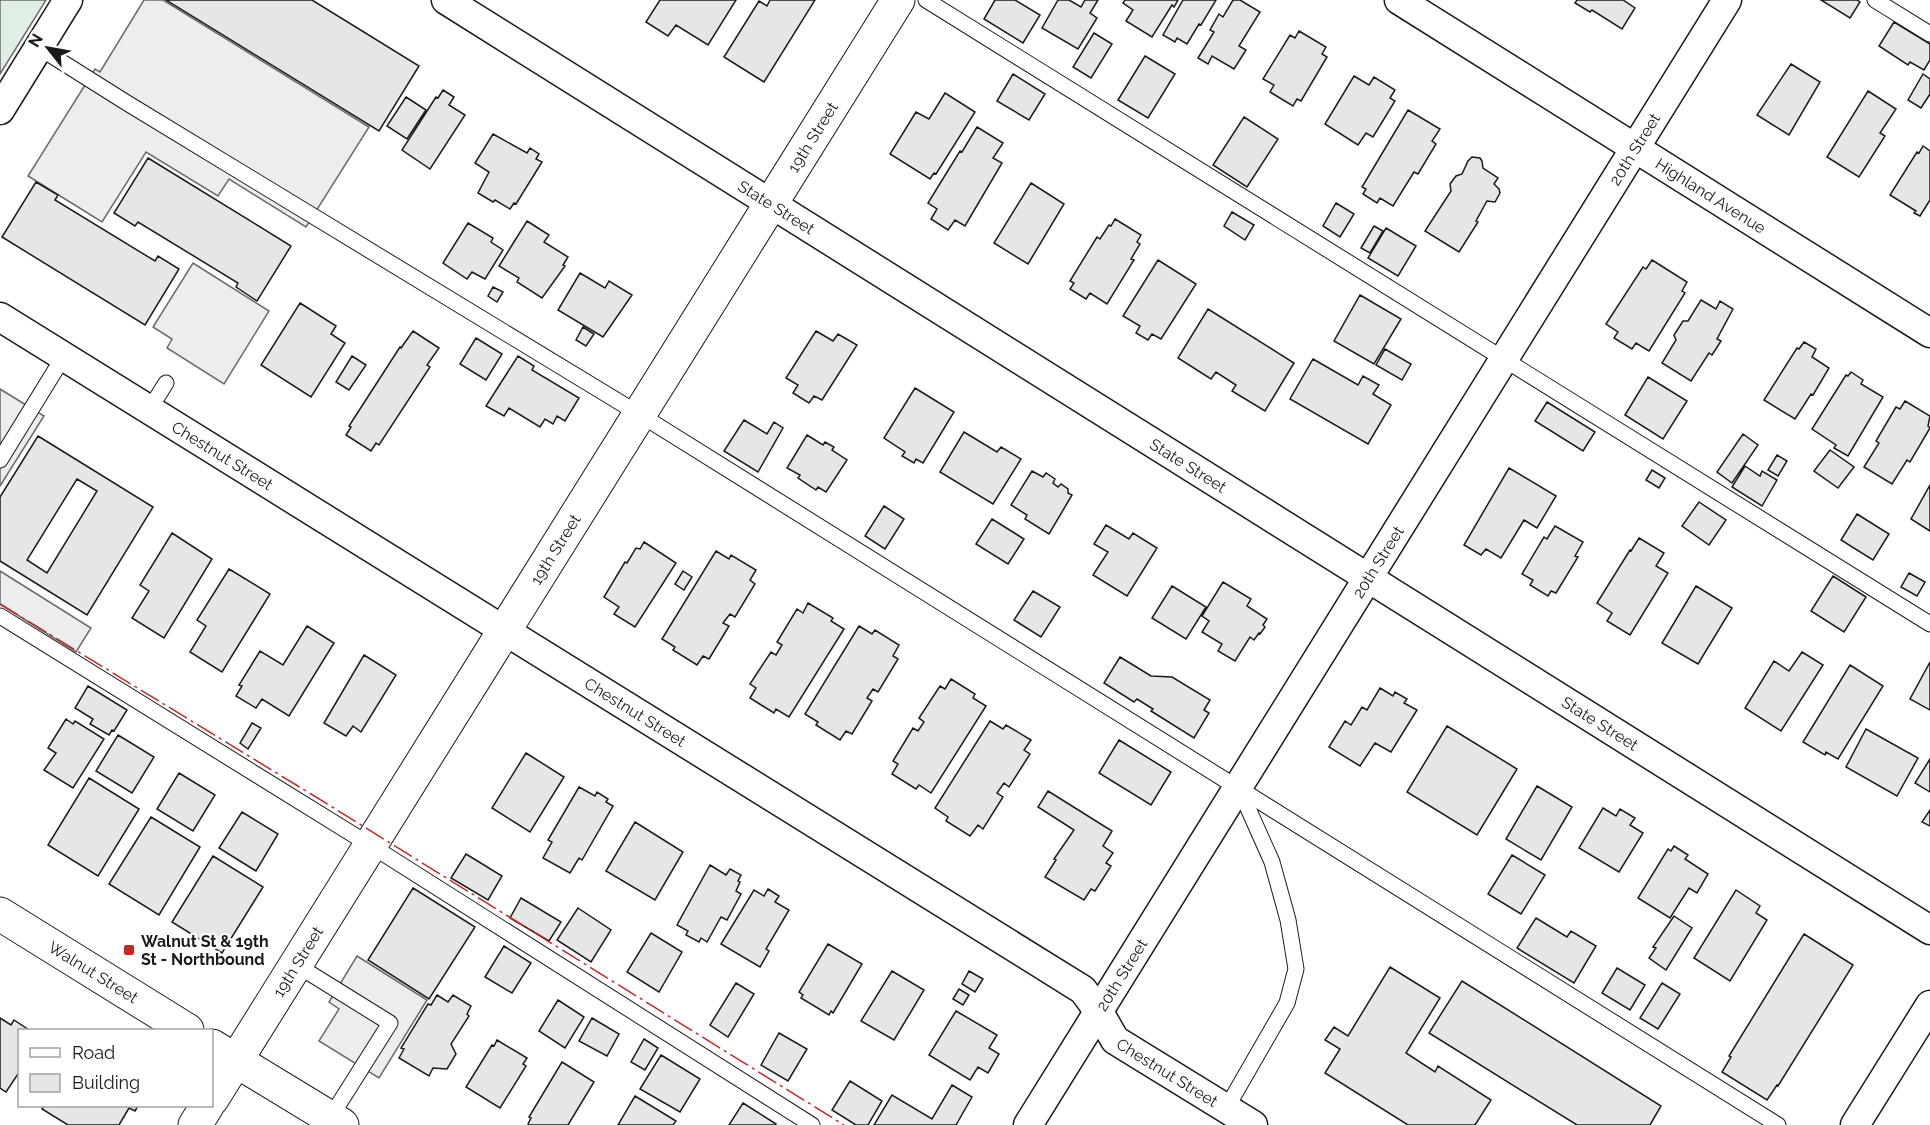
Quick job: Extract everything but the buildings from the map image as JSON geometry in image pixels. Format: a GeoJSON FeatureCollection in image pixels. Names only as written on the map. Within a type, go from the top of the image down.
{"type":"FeatureCollection","features":[{"type":"Feature","properties":{"kind":"street"},"geometry":{"type":"LineString","coordinates":[[0,110],[68,0]]}},
{"type":"Feature","properties":{"kind":"street","name":"State Street"},"geometry":{"type":"LineString","coordinates":[[446,0],[1930,930]]}},
{"type":"Feature","properties":{"kind":"street","name":"19th Street"},"geometry":{"type":"LineString","coordinates":[[213,1095],[224,1053],[295,964],[898,0]]}},
{"type":"Feature","properties":{"kind":"street","name":"Highland Avenue"},"geometry":{"type":"LineString","coordinates":[[1399,0],[1930,333]]}},
{"type":"Feature","properties":{"kind":"street","name":"20th Street"},"geometry":{"type":"LineString","coordinates":[[1028,1125],[1727,0]]}},
{"type":"Feature","properties":{"kind":"street","name":"Chestnut Street"},"geometry":{"type":"LineString","coordinates":[[0,317],[1083,990],[1100,1012],[1115,1040],[1253,1125]]}},
{"type":"Feature","properties":{"kind":"street","name":"Walnut Street"},"geometry":{"type":"LineString","coordinates":[[0,914],[185,1029]]}},
{"type":"Feature","properties":{"kind":"street"},"geometry":{"type":"LineString","coordinates":[[1855,1125],[1930,1005]]}},
{"type":"Feature","properties":{"kind":"street"},"geometry":{"type":"LineString","coordinates":[[224,1053],[336,1122]]}},
{"type":"Feature","properties":{"kind":"street"},"geometry":{"type":"LineString","coordinates":[[195,1125],[206,1107]]}},
{"type":"Feature","properties":{"kind":"lane"},"geometry":{"type":"LineString","coordinates":[[926,0],[1930,624]]}},
{"type":"Feature","properties":{"kind":"lane"},"geometry":{"type":"LineString","coordinates":[[1875,0],[1930,34]]}},
{"type":"Feature","properties":{"kind":"lane"},"geometry":{"type":"LineString","coordinates":[[38,47],[639,414],[1778,1125]]}},
{"type":"Feature","properties":{"kind":"lane"},"geometry":{"type":"LineString","coordinates":[[0,460],[64,356]]}},
{"type":"Feature","properties":{"kind":"lane"},"geometry":{"type":"LineString","coordinates":[[149,410],[166,383]]}},
{"type":"Feature","properties":{"kind":"lane"},"geometry":{"type":"LineString","coordinates":[[0,616],[812,1125]]}},
{"type":"Feature","properties":{"kind":"lane"},"geometry":{"type":"LineString","coordinates":[[1226,1109],[1287,1003],[1296,969],[1288,920],[1272,862],[1239,788]]}},
{"type":"Feature","properties":{"kind":"lane"},"geometry":{"type":"LineString","coordinates":[[295,964],[390,1023],[336,1122]]}},
{"type":"Feature","properties":{"kind":"green space"},"geometry":{"type":"Polygon","coordinates":[[[0,0],[46,0],[0,74],[0,0]]]}},
{"type":"Feature","properties":{"kind":"shaded area"},"geometry":{"type":"Polygon","coordinates":[[[144,0],[163,0],[369,127],[306,227],[229,179],[218,196],[146,152],[102,222],[28,176],[95,69],[100,72],[144,0]]]}},
{"type":"Feature","properties":{"kind":"shaded area"},"geometry":{"type":"Polygon","coordinates":[[[193,263],[269,311],[224,384],[167,348],[172,339],[153,327],[193,263]]]}},
{"type":"Feature","properties":{"kind":"shaded area"},"geometry":{"type":"Polygon","coordinates":[[[0,389],[44,416],[0,486],[0,389]]]}},
{"type":"Feature","properties":{"kind":"shaded area"},"geometry":{"type":"Polygon","coordinates":[[[0,571],[91,628],[76,652],[0,604],[0,571]]]}},
{"type":"Feature","properties":{"kind":"shaded area"},"geometry":{"type":"Polygon","coordinates":[[[357,956],[427,1000],[379,1078],[319,1041],[339,1009],[329,1002],[357,956]]]}},
{"type":"Feature","properties":{"kind":"power"},"geometry":{"type":"LineString","coordinates":[[0,604],[844,1125]]}},
{"type":"Feature","properties":{"kind":"place","name":"Walnut St & 19th St - Northbound"},"geometry":{"type":"Point","coordinates":[129,950]}}]}
